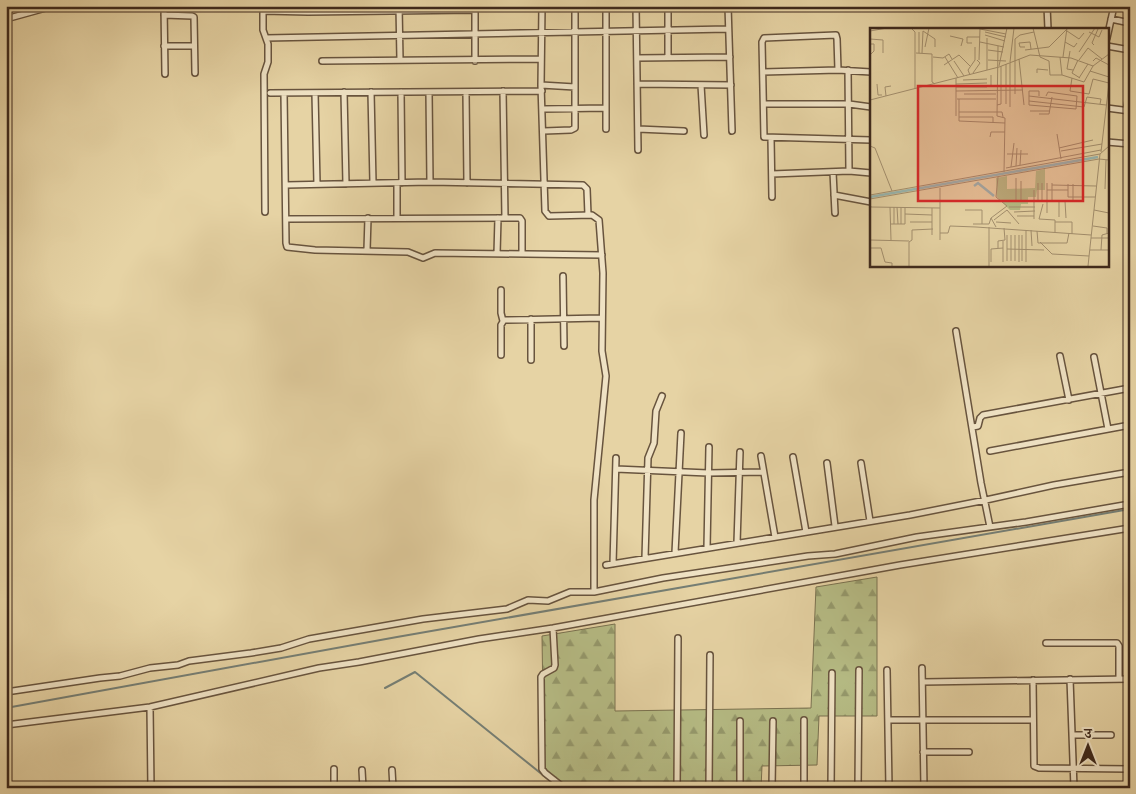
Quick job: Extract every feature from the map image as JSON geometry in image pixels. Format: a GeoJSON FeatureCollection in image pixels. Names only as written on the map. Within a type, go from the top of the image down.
{"type":"FeatureCollection","features":[{"type":"Feature","properties":{"kind":"street"},"geometry":{"type":"LineString","coordinates":[[6,19],[53,6]]}},
{"type":"Feature","properties":{"kind":"street"},"geometry":{"type":"LineString","coordinates":[[164,6],[165,74]]}},
{"type":"Feature","properties":{"kind":"street"},"geometry":{"type":"LineString","coordinates":[[542,6],[541,59],[545,212],[548,215],[596,216],[599,220],[602,255],[602,356],[606,376],[594,500],[594,592]]}},
{"type":"Feature","properties":{"kind":"street"},"geometry":{"type":"LineString","coordinates":[[544,131],[574,130],[576,126],[574,6]]}},
{"type":"Feature","properties":{"kind":"street"},"geometry":{"type":"LineString","coordinates":[[606,6],[606,129]]}},
{"type":"Feature","properties":{"kind":"street"},"geometry":{"type":"LineString","coordinates":[[636,6],[638,150]]}},
{"type":"Feature","properties":{"kind":"street"},"geometry":{"type":"LineString","coordinates":[[668,6],[668,57]]}},
{"type":"Feature","properties":{"kind":"street"},"geometry":{"type":"LineString","coordinates":[[728,6],[732,131]]}},
{"type":"Feature","properties":{"kind":"street"},"geometry":{"type":"LineString","coordinates":[[1047,6],[1048,28]]}},
{"type":"Feature","properties":{"kind":"street"},"geometry":{"type":"LineString","coordinates":[[1108,33],[1114,6]]}},
{"type":"Feature","properties":{"kind":"street"},"geometry":{"type":"LineString","coordinates":[[265,212],[264,74],[268,60],[268,42],[263,30],[263,8],[308,12],[399,8],[475,8],[475,61]]}},
{"type":"Feature","properties":{"kind":"street"},"geometry":{"type":"LineString","coordinates":[[399,8],[400,60]]}},
{"type":"Feature","properties":{"kind":"street"},"geometry":{"type":"LineString","coordinates":[[164,15],[193,16],[195,72]]}},
{"type":"Feature","properties":{"kind":"street"},"geometry":{"type":"LineString","coordinates":[[1111,19],[1130,24]]}},
{"type":"Feature","properties":{"kind":"street"},"geometry":{"type":"LineString","coordinates":[[266,38],[728,29]]}},
{"type":"Feature","properties":{"kind":"street"},"geometry":{"type":"LineString","coordinates":[[838,70],[838,39],[834,35],[764,38],[762,42],[765,138],[850,138],[870,140]]}},
{"type":"Feature","properties":{"kind":"street"},"geometry":{"type":"LineString","coordinates":[[164,46],[194,46]]}},
{"type":"Feature","properties":{"kind":"street"},"geometry":{"type":"LineString","coordinates":[[1108,46],[1130,50]]}},
{"type":"Feature","properties":{"kind":"street"},"geometry":{"type":"LineString","coordinates":[[637,58],[730,57]]}},
{"type":"Feature","properties":{"kind":"street"},"geometry":{"type":"LineString","coordinates":[[322,61],[541,59]]}},
{"type":"Feature","properties":{"kind":"street"},"geometry":{"type":"LineString","coordinates":[[763,72],[838,70],[870,72]]}},
{"type":"Feature","properties":{"kind":"street"},"geometry":{"type":"LineString","coordinates":[[848,70],[849,171]]}},
{"type":"Feature","properties":{"kind":"street"},"geometry":{"type":"LineString","coordinates":[[637,84],[731,85]]}},
{"type":"Feature","properties":{"kind":"street"},"geometry":{"type":"LineString","coordinates":[[701,85],[704,135]]}},
{"type":"Feature","properties":{"kind":"street"},"geometry":{"type":"LineString","coordinates":[[270,93],[466,92],[575,87]]}},
{"type":"Feature","properties":{"kind":"street"},"geometry":{"type":"LineString","coordinates":[[502,91],[505,218]]}},
{"type":"Feature","properties":{"kind":"street"},"geometry":{"type":"LineString","coordinates":[[1108,108],[1128,111],[1130,91]]}},
{"type":"Feature","properties":{"kind":"street"},"geometry":{"type":"LineString","coordinates":[[315,92],[317,184]]}},
{"type":"Feature","properties":{"kind":"street"},"geometry":{"type":"LineString","coordinates":[[344,92],[346,184]]}},
{"type":"Feature","properties":{"kind":"street"},"geometry":{"type":"LineString","coordinates":[[371,92],[373,183]]}},
{"type":"Feature","properties":{"kind":"street"},"geometry":{"type":"LineString","coordinates":[[397,218],[401,92]]}},
{"type":"Feature","properties":{"kind":"street"},"geometry":{"type":"LineString","coordinates":[[429,92],[430,182]]}},
{"type":"Feature","properties":{"kind":"street"},"geometry":{"type":"LineString","coordinates":[[466,92],[467,183]]}},
{"type":"Feature","properties":{"kind":"street"},"geometry":{"type":"LineString","coordinates":[[284,93],[287,247],[315,250],[408,252],[423,258],[435,253],[602,255]]}},
{"type":"Feature","properties":{"kind":"street"},"geometry":{"type":"LineString","coordinates":[[764,104],[849,104],[870,107]]}},
{"type":"Feature","properties":{"kind":"street"},"geometry":{"type":"LineString","coordinates":[[543,109],[605,108]]}},
{"type":"Feature","properties":{"kind":"street"},"geometry":{"type":"LineString","coordinates":[[638,129],[684,131]]}},
{"type":"Feature","properties":{"kind":"street"},"geometry":{"type":"LineString","coordinates":[[771,138],[772,197]]}},
{"type":"Feature","properties":{"kind":"street"},"geometry":{"type":"LineString","coordinates":[[1108,142],[1130,144]]}},
{"type":"Feature","properties":{"kind":"street"},"geometry":{"type":"LineString","coordinates":[[772,174],[849,171],[870,173]]}},
{"type":"Feature","properties":{"kind":"street"},"geometry":{"type":"LineString","coordinates":[[833,172],[835,212]]}},
{"type":"Feature","properties":{"kind":"street"},"geometry":{"type":"LineString","coordinates":[[286,185],[430,182],[585,185],[587,189],[588,216]]}},
{"type":"Feature","properties":{"kind":"street"},"geometry":{"type":"LineString","coordinates":[[834,195],[870,202]]}},
{"type":"Feature","properties":{"kind":"street"},"geometry":{"type":"LineString","coordinates":[[286,218],[505,218],[522,220],[522,254]]}},
{"type":"Feature","properties":{"kind":"street"},"geometry":{"type":"LineString","coordinates":[[367,250],[368,218]]}},
{"type":"Feature","properties":{"kind":"street"},"geometry":{"type":"LineString","coordinates":[[497,254],[498,218]]}},
{"type":"Feature","properties":{"kind":"street"},"geometry":{"type":"LineString","coordinates":[[563,276],[564,346]]}},
{"type":"Feature","properties":{"kind":"street"},"geometry":{"type":"LineString","coordinates":[[501,290],[503,321],[501,324],[501,355]]}},
{"type":"Feature","properties":{"kind":"street"},"geometry":{"type":"LineString","coordinates":[[503,321],[601,318]]}},
{"type":"Feature","properties":{"kind":"street"},"geometry":{"type":"LineString","coordinates":[[530,360],[531,319]]}},
{"type":"Feature","properties":{"kind":"street"},"geometry":{"type":"LineString","coordinates":[[956,332],[975,427],[981,483],[990,527]]}},
{"type":"Feature","properties":{"kind":"street"},"geometry":{"type":"LineString","coordinates":[[1128,346],[1130,353]]}},
{"type":"Feature","properties":{"kind":"street"},"geometry":{"type":"LineString","coordinates":[[1060,356],[1068,400]]}},
{"type":"Feature","properties":{"kind":"street"},"geometry":{"type":"LineString","coordinates":[[1094,356],[1108,429]]}},
{"type":"Feature","properties":{"kind":"street"},"geometry":{"type":"LineString","coordinates":[[975,427],[983,416],[1130,388]]}},
{"type":"Feature","properties":{"kind":"street"},"geometry":{"type":"LineString","coordinates":[[644,558],[648,458],[654,443],[656,411],[662,396]]}},
{"type":"Feature","properties":{"kind":"street"},"geometry":{"type":"LineString","coordinates":[[990,450],[1130,425]]}},
{"type":"Feature","properties":{"kind":"street"},"geometry":{"type":"LineString","coordinates":[[675,553],[682,433]]}},
{"type":"Feature","properties":{"kind":"street"},"geometry":{"type":"LineString","coordinates":[[706,548],[709,447]]}},
{"type":"Feature","properties":{"kind":"street"},"geometry":{"type":"LineString","coordinates":[[737,543],[740,452]]}},
{"type":"Feature","properties":{"kind":"street"},"geometry":{"type":"LineString","coordinates":[[761,456],[775,537]]}},
{"type":"Feature","properties":{"kind":"street"},"geometry":{"type":"LineString","coordinates":[[793,457],[806,532]]}},
{"type":"Feature","properties":{"kind":"street"},"geometry":{"type":"LineString","coordinates":[[613,564],[616,458]]}},
{"type":"Feature","properties":{"kind":"street"},"geometry":{"type":"LineString","coordinates":[[827,463],[836,526]]}},
{"type":"Feature","properties":{"kind":"street"},"geometry":{"type":"LineString","coordinates":[[861,463],[870,521]]}},
{"type":"Feature","properties":{"kind":"street"},"geometry":{"type":"LineString","coordinates":[[616,469],[708,474],[763,472]]}},
{"type":"Feature","properties":{"kind":"street"},"geometry":{"type":"LineString","coordinates":[[606,565],[870,521],[1130,472]]}},
{"type":"Feature","properties":{"kind":"street"},"geometry":{"type":"LineString","coordinates":[[6,692],[120,676],[189,661],[281,648],[309,639],[424,619],[507,609],[528,600],[548,601],[570,592],[594,592],[663,578],[808,556],[835,554],[907,539],[1130,504]]}},
{"type":"Feature","properties":{"kind":"street"},"geometry":{"type":"LineString","coordinates":[[6,725],[150,707],[319,668],[900,565],[1130,528]]}},
{"type":"Feature","properties":{"kind":"street"},"geometry":{"type":"LineString","coordinates":[[553,628],[555,665],[554,668],[542,674],[541,677],[542,769],[544,773],[564,788]]}},
{"type":"Feature","properties":{"kind":"street"},"geometry":{"type":"LineString","coordinates":[[677,788],[678,638]]}},
{"type":"Feature","properties":{"kind":"street"},"geometry":{"type":"LineString","coordinates":[[1046,643],[1117,643],[1119,646],[1119,679]]}},
{"type":"Feature","properties":{"kind":"street"},"geometry":{"type":"LineString","coordinates":[[709,788],[710,655]]}},
{"type":"Feature","properties":{"kind":"street"},"geometry":{"type":"LineString","coordinates":[[922,668],[924,788]]}},
{"type":"Feature","properties":{"kind":"street"},"geometry":{"type":"LineString","coordinates":[[858,788],[859,670]]}},
{"type":"Feature","properties":{"kind":"street"},"geometry":{"type":"LineString","coordinates":[[887,670],[889,788]]}},
{"type":"Feature","properties":{"kind":"street"},"geometry":{"type":"LineString","coordinates":[[831,788],[832,673]]}},
{"type":"Feature","properties":{"kind":"street"},"geometry":{"type":"LineString","coordinates":[[923,682],[1130,679]]}},
{"type":"Feature","properties":{"kind":"street"},"geometry":{"type":"LineString","coordinates":[[1033,680],[1034,766],[1038,768],[1073,769],[1130,768]]}},
{"type":"Feature","properties":{"kind":"street"},"geometry":{"type":"LineString","coordinates":[[1070,680],[1074,788]]}},
{"type":"Feature","properties":{"kind":"street"},"geometry":{"type":"LineString","coordinates":[[150,707],[151,788]]}},
{"type":"Feature","properties":{"kind":"street"},"geometry":{"type":"LineString","coordinates":[[804,720],[804,788]]}},
{"type":"Feature","properties":{"kind":"street"},"geometry":{"type":"LineString","coordinates":[[888,720],[1033,720]]}},
{"type":"Feature","properties":{"kind":"street"},"geometry":{"type":"LineString","coordinates":[[740,721],[740,788]]}},
{"type":"Feature","properties":{"kind":"street"},"geometry":{"type":"LineString","coordinates":[[772,788],[773,721]]}},
{"type":"Feature","properties":{"kind":"street"},"geometry":{"type":"LineString","coordinates":[[1072,735],[1111,735]]}},
{"type":"Feature","properties":{"kind":"street"},"geometry":{"type":"LineString","coordinates":[[923,752],[969,752]]}},
{"type":"Feature","properties":{"kind":"street"},"geometry":{"type":"LineString","coordinates":[[334,769],[334,788]]}},
{"type":"Feature","properties":{"kind":"street"},"geometry":{"type":"LineString","coordinates":[[362,770],[363,788]]}},
{"type":"Feature","properties":{"kind":"street"},"geometry":{"type":"LineString","coordinates":[[392,770],[393,788]]}},
{"type":"Feature","properties":{"kind":"green space"},"geometry":{"type":"Polygon","coordinates":[[[877,577],[877,716],[819,716],[817,765],[762,766],[761,788],[570,788],[544,770],[542,636],[615,624],[615,711],[811,708],[816,587],[877,577]]]}},
{"type":"Feature","properties":{"kind":"waterway"},"geometry":{"type":"LineString","coordinates":[[6,708],[397,637],[1130,509]]}},
{"type":"Feature","properties":{"kind":"waterway"},"geometry":{"type":"LineString","coordinates":[[385,688],[415,672],[559,788]]}}]}
